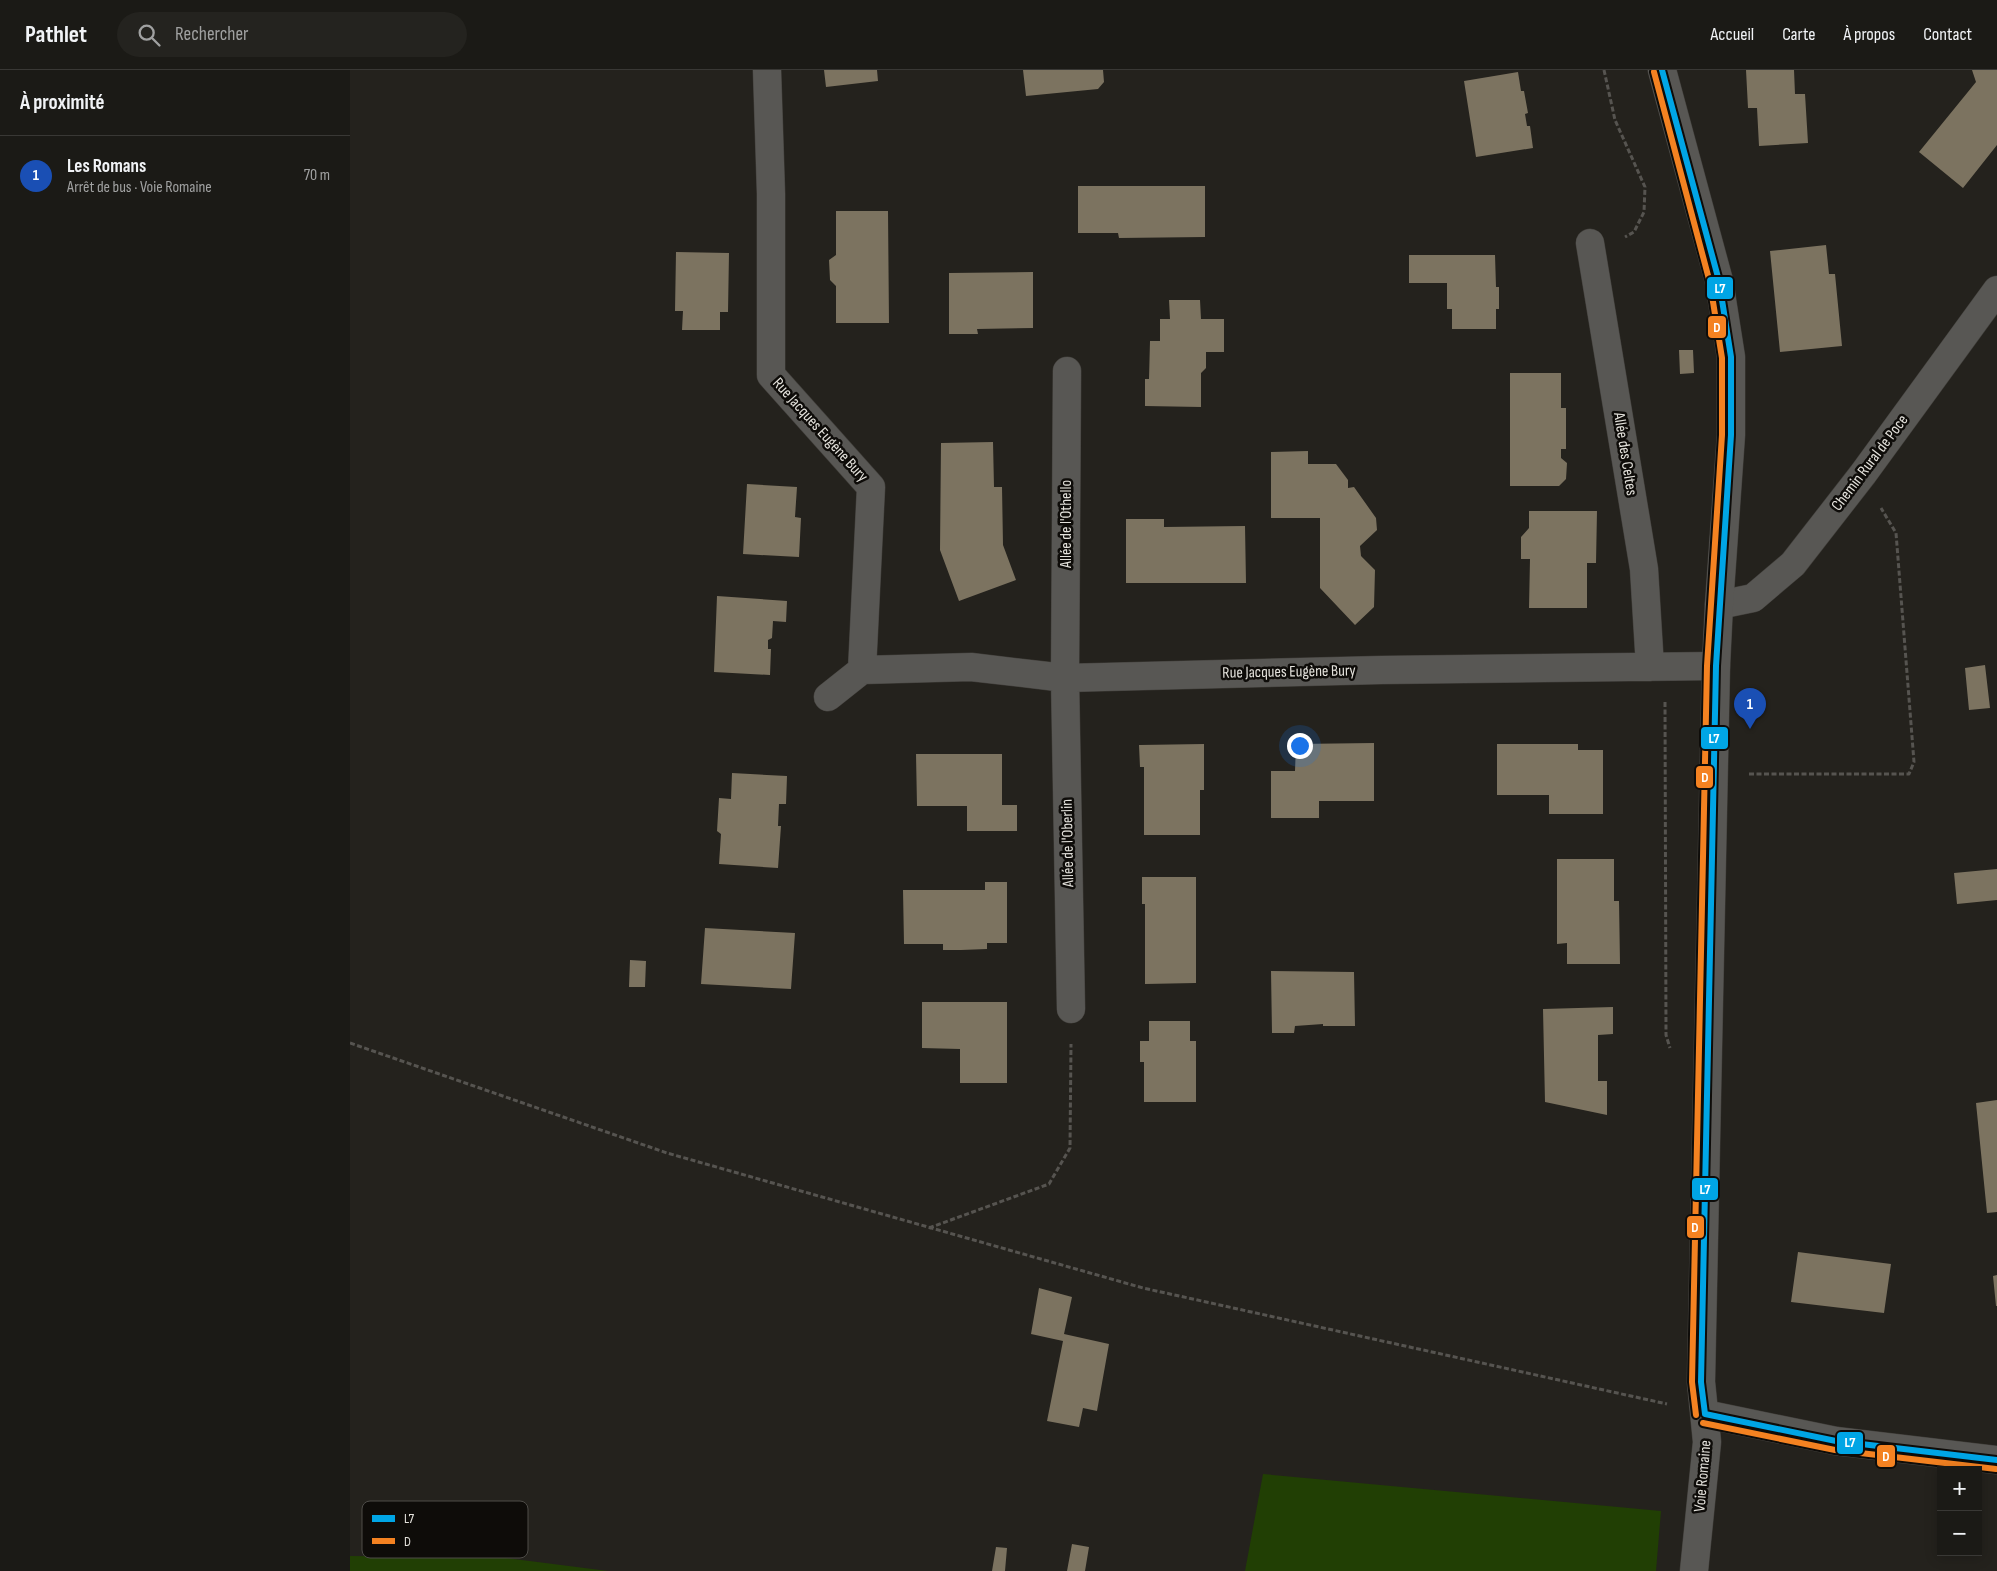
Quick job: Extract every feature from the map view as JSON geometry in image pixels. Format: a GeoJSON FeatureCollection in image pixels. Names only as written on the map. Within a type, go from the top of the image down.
{"type":"FeatureCollection","features":[{"type":"Feature","properties":{"kind":"street","name":"Rue Jacques Eugène Bury"},"geometry":{"type":"LineString","coordinates":[[767,70],[771,194],[771,375],[871,487],[862,670],[971,667],[1066,678],[1381,670],[1716,666]]}},
{"type":"Feature","properties":{"kind":"street","name":"Voie Romaine"},"geometry":{"type":"LineString","coordinates":[[1662,70],[1719,281],[1730,357],[1731,435],[1716,666],[1702,1372],[1707,1442],[1694,1571]]}},
{"type":"Feature","properties":{"kind":"street","name":"Allée des Celtes"},"geometry":{"type":"LineString","coordinates":[[1590,243],[1644,569],[1650,667]]}},
{"type":"Feature","properties":{"kind":"street","name":"Chemin Rural de Poce"},"geometry":{"type":"LineString","coordinates":[[1719,605],[1753,598],[1793,564],[1863,474],[1997,290]]}},
{"type":"Feature","properties":{"kind":"street","name":"Allée de l'Othello"},"geometry":{"type":"LineString","coordinates":[[1066,678],[1067,371]]}},
{"type":"Feature","properties":{"kind":"street"},"geometry":{"type":"LineString","coordinates":[[828,697],[862,670]]}},
{"type":"Feature","properties":{"kind":"street","name":"Allée de l'Oberlin"},"geometry":{"type":"LineString","coordinates":[[1066,678],[1071,1008]]}},
{"type":"Feature","properties":{"kind":"street"},"geometry":{"type":"LineString","coordinates":[[1705,1414],[1836,1441],[1997,1460]]}},
{"type":"Feature","properties":{"kind":"path"},"geometry":{"type":"LineString","coordinates":[[1590,243],[1620,240],[1634,232],[1644,212],[1645,187],[1615,120],[1604,70]]}},
{"type":"Feature","properties":{"kind":"path"},"geometry":{"type":"LineString","coordinates":[[1714,775],[1909,774],[1914,762],[1896,533],[1863,474]]}},
{"type":"Feature","properties":{"kind":"path"},"geometry":{"type":"LineString","coordinates":[[929,1228],[1049,1184],[1070,1148],[1071,1008]]}},
{"type":"Feature","properties":{"kind":"path"},"geometry":{"type":"LineString","coordinates":[[350,1043],[667,1154],[1143,1288],[1705,1414]]}},
{"type":"Feature","properties":{"kind":"green space"},"geometry":{"type":"Polygon","coordinates":[[[1263,1474],[1661,1511],[1656,1571],[1245,1571],[1263,1474]]]}},
{"type":"Feature","properties":{"kind":"green space"},"geometry":{"type":"Polygon","coordinates":[[[350,1556],[362,1556],[362,1558],[506,1558],[608,1571],[350,1571],[350,1556]]]}},
{"type":"Feature","properties":{"kind":"building"},"geometry":{"type":"Polygon","coordinates":[[[824,70],[877,70],[878,81],[826,87],[824,70]]]}},
{"type":"Feature","properties":{"kind":"building"},"geometry":{"type":"Polygon","coordinates":[[[1023,70],[1103,70],[1104,82],[1098,89],[1026,96],[1023,70]]]}},
{"type":"Feature","properties":{"kind":"building"},"geometry":{"type":"Polygon","coordinates":[[[1746,70],[1794,70],[1795,94],[1805,94],[1808,143],[1759,146],[1757,108],[1748,108],[1746,70]]]}},
{"type":"Feature","properties":{"kind":"building"},"geometry":{"type":"Polygon","coordinates":[[[1972,70],[1997,70],[1997,145],[1963,188],[1919,152],[1976,82],[1972,70]]]}},
{"type":"Feature","properties":{"kind":"building"},"geometry":{"type":"Polygon","coordinates":[[[1518,72],[1521,91],[1524,91],[1528,113],[1525,114],[1527,126],[1530,126],[1533,148],[1476,157],[1464,81],[1518,72]]]}},
{"type":"Feature","properties":{"kind":"building"},"geometry":{"type":"Polygon","coordinates":[[[1078,186],[1205,186],[1205,237],[1119,238],[1118,233],[1078,233],[1078,186]]]}},
{"type":"Feature","properties":{"kind":"building"},"geometry":{"type":"Polygon","coordinates":[[[836,211],[888,211],[889,323],[836,323],[836,286],[830,280],[829,260],[836,255],[836,211]]]}},
{"type":"Feature","properties":{"kind":"building"},"geometry":{"type":"Polygon","coordinates":[[[1826,245],[1829,274],[1835,274],[1842,346],[1780,352],[1770,251],[1826,245]]]}},
{"type":"Feature","properties":{"kind":"building"},"geometry":{"type":"Polygon","coordinates":[[[676,252],[729,253],[728,312],[720,312],[720,330],[682,330],[683,311],[675,311],[676,252]]]}},
{"type":"Feature","properties":{"kind":"building"},"geometry":{"type":"Polygon","coordinates":[[[1409,255],[1495,255],[1496,287],[1499,287],[1499,309],[1496,309],[1496,329],[1452,329],[1452,309],[1447,309],[1447,283],[1409,283],[1409,255]]]}},
{"type":"Feature","properties":{"kind":"building"},"geometry":{"type":"Polygon","coordinates":[[[1033,272],[1033,328],[977,329],[978,334],[949,334],[949,273],[1033,272]]]}},
{"type":"Feature","properties":{"kind":"building"},"geometry":{"type":"Polygon","coordinates":[[[1169,300],[1200,300],[1201,319],[1224,319],[1224,352],[1206,352],[1206,368],[1201,373],[1201,407],[1145,406],[1145,379],[1149,379],[1150,341],[1160,341],[1160,319],[1170,319],[1169,300]]]}},
{"type":"Feature","properties":{"kind":"building"},"geometry":{"type":"Polygon","coordinates":[[[1679,350],[1693,350],[1694,373],[1680,374],[1679,350]]]}},
{"type":"Feature","properties":{"kind":"building"},"geometry":{"type":"Polygon","coordinates":[[[1510,373],[1561,373],[1561,408],[1566,408],[1566,449],[1561,449],[1561,458],[1567,463],[1566,479],[1559,486],[1510,486],[1510,373]]]}},
{"type":"Feature","properties":{"kind":"building"},"geometry":{"type":"Polygon","coordinates":[[[993,442],[994,487],[1002,487],[1003,545],[1016,580],[959,601],[940,550],[941,443],[993,442]]]}},
{"type":"Feature","properties":{"kind":"building"},"geometry":{"type":"Polygon","coordinates":[[[1308,451],[1308,464],[1336,464],[1348,480],[1348,488],[1354,487],[1376,518],[1377,530],[1360,546],[1361,556],[1375,570],[1374,607],[1355,625],[1320,588],[1320,518],[1271,518],[1271,452],[1308,451]]]}},
{"type":"Feature","properties":{"kind":"building"},"geometry":{"type":"Polygon","coordinates":[[[747,484],[797,487],[795,517],[801,518],[799,557],[743,554],[747,484]]]}},
{"type":"Feature","properties":{"kind":"building"},"geometry":{"type":"Polygon","coordinates":[[[1529,511],[1597,511],[1596,563],[1587,563],[1587,608],[1529,608],[1530,559],[1521,559],[1521,537],[1529,528],[1529,511]]]}},
{"type":"Feature","properties":{"kind":"building"},"geometry":{"type":"Polygon","coordinates":[[[1126,519],[1164,519],[1164,527],[1245,526],[1246,583],[1126,583],[1126,519]]]}},
{"type":"Feature","properties":{"kind":"building"},"geometry":{"type":"Polygon","coordinates":[[[717,596],[787,601],[786,622],[773,621],[772,638],[768,640],[768,649],[771,649],[770,675],[714,672],[717,596]]]}},
{"type":"Feature","properties":{"kind":"building"},"geometry":{"type":"Polygon","coordinates":[[[1985,665],[1990,708],[1969,710],[1965,668],[1985,665]]]}},
{"type":"Feature","properties":{"kind":"building"},"geometry":{"type":"Polygon","coordinates":[[[1374,743],[1374,801],[1319,801],[1319,818],[1271,818],[1271,771],[1295,771],[1296,744],[1374,743]]]}},
{"type":"Feature","properties":{"kind":"building"},"geometry":{"type":"Polygon","coordinates":[[[1204,744],[1204,790],[1200,790],[1200,835],[1144,835],[1144,767],[1140,767],[1139,745],[1204,744]]]}},
{"type":"Feature","properties":{"kind":"building"},"geometry":{"type":"Polygon","coordinates":[[[1497,744],[1578,744],[1578,750],[1603,750],[1603,814],[1549,814],[1549,795],[1497,795],[1497,744]]]}},
{"type":"Feature","properties":{"kind":"building"},"geometry":{"type":"Polygon","coordinates":[[[916,754],[1002,754],[1002,805],[1017,805],[1017,831],[967,831],[967,806],[917,806],[916,754]]]}},
{"type":"Feature","properties":{"kind":"building"},"geometry":{"type":"Polygon","coordinates":[[[732,773],[787,776],[786,804],[779,804],[778,826],[781,826],[778,868],[719,864],[721,834],[717,831],[719,798],[731,799],[732,773]]]}},
{"type":"Feature","properties":{"kind":"building"},"geometry":{"type":"Polygon","coordinates":[[[1557,859],[1614,859],[1614,901],[1619,901],[1620,964],[1567,964],[1567,943],[1557,944],[1557,859]]]}},
{"type":"Feature","properties":{"kind":"building"},"geometry":{"type":"Polygon","coordinates":[[[1997,869],[1997,900],[1957,904],[1954,873],[1997,869]]]}},
{"type":"Feature","properties":{"kind":"building"},"geometry":{"type":"Polygon","coordinates":[[[1142,877],[1196,877],[1196,983],[1145,984],[1145,904],[1142,904],[1142,877]]]}},
{"type":"Feature","properties":{"kind":"building"},"geometry":{"type":"Polygon","coordinates":[[[985,882],[1007,882],[1007,943],[987,943],[987,949],[961,950],[943,950],[943,944],[904,944],[903,890],[985,890],[985,882]]]}},
{"type":"Feature","properties":{"kind":"building"},"geometry":{"type":"Polygon","coordinates":[[[705,928],[795,933],[791,989],[701,984],[705,928]]]}},
{"type":"Feature","properties":{"kind":"building"},"geometry":{"type":"Polygon","coordinates":[[[630,960],[646,961],[645,987],[629,987],[630,960]]]}},
{"type":"Feature","properties":{"kind":"building"},"geometry":{"type":"Polygon","coordinates":[[[1271,971],[1354,972],[1355,1026],[1323,1026],[1323,1024],[1295,1026],[1294,1033],[1272,1033],[1271,971]]]}},
{"type":"Feature","properties":{"kind":"building"},"geometry":{"type":"Polygon","coordinates":[[[922,1002],[1007,1002],[1007,1083],[960,1083],[960,1049],[922,1048],[922,1002]]]}},
{"type":"Feature","properties":{"kind":"building"},"geometry":{"type":"Polygon","coordinates":[[[1613,1007],[1613,1034],[1598,1035],[1598,1081],[1607,1081],[1607,1115],[1545,1102],[1543,1009],[1613,1007]]]}},
{"type":"Feature","properties":{"kind":"building"},"geometry":{"type":"Polygon","coordinates":[[[1149,1021],[1190,1021],[1190,1041],[1196,1041],[1196,1102],[1144,1102],[1144,1062],[1140,1062],[1140,1041],[1149,1041],[1149,1021]]]}},
{"type":"Feature","properties":{"kind":"building"},"geometry":{"type":"Polygon","coordinates":[[[1997,1100],[1997,1212],[1987,1213],[1976,1103],[1997,1100]]]}},
{"type":"Feature","properties":{"kind":"building"},"geometry":{"type":"Polygon","coordinates":[[[1798,1252],[1891,1264],[1884,1313],[1791,1302],[1798,1252]]]}},
{"type":"Feature","properties":{"kind":"building"},"geometry":{"type":"Polygon","coordinates":[[[1997,1275],[1997,1306],[1996,1306],[1993,1276],[1997,1275]]]}},
{"type":"Feature","properties":{"kind":"building"},"geometry":{"type":"Polygon","coordinates":[[[1039,1288],[1072,1297],[1064,1334],[1109,1344],[1097,1411],[1083,1408],[1079,1427],[1047,1421],[1063,1341],[1031,1334],[1039,1288]]]}},
{"type":"Feature","properties":{"kind":"building"},"geometry":{"type":"Polygon","coordinates":[[[1072,1544],[1089,1547],[1085,1571],[1067,1571],[1072,1544]]]}},
{"type":"Feature","properties":{"kind":"building"},"geometry":{"type":"Polygon","coordinates":[[[996,1547],[1007,1548],[1005,1571],[992,1571],[996,1547]]]}},
{"type":"Feature","properties":{"kind":"transit line","name":"L7"},"geometry":{"type":"LineString","coordinates":[[1662,70],[1719,281],[1731,357],[1731,435],[1716,666],[1701,1382],[1705,1414]]}},
{"type":"Feature","properties":{"kind":"transit line","name":"D"},"geometry":{"type":"LineString","coordinates":[[1654,72],[1710,283],[1722,358],[1722,435],[1707,666],[1692,1382],[1696,1415]]}},
{"type":"Feature","properties":{"kind":"transit line","name":"L7"},"geometry":{"type":"LineString","coordinates":[[1705,1414],[1836,1441],[1997,1460]]}},
{"type":"Feature","properties":{"kind":"transit line","name":"D"},"geometry":{"type":"LineString","coordinates":[[1703,1423],[1835,1450],[1996,1469]]}},
{"type":"Feature","properties":{"kind":"place","name":"Les Romans"},"geometry":{"type":"Point","coordinates":[1750,729]}}]}
